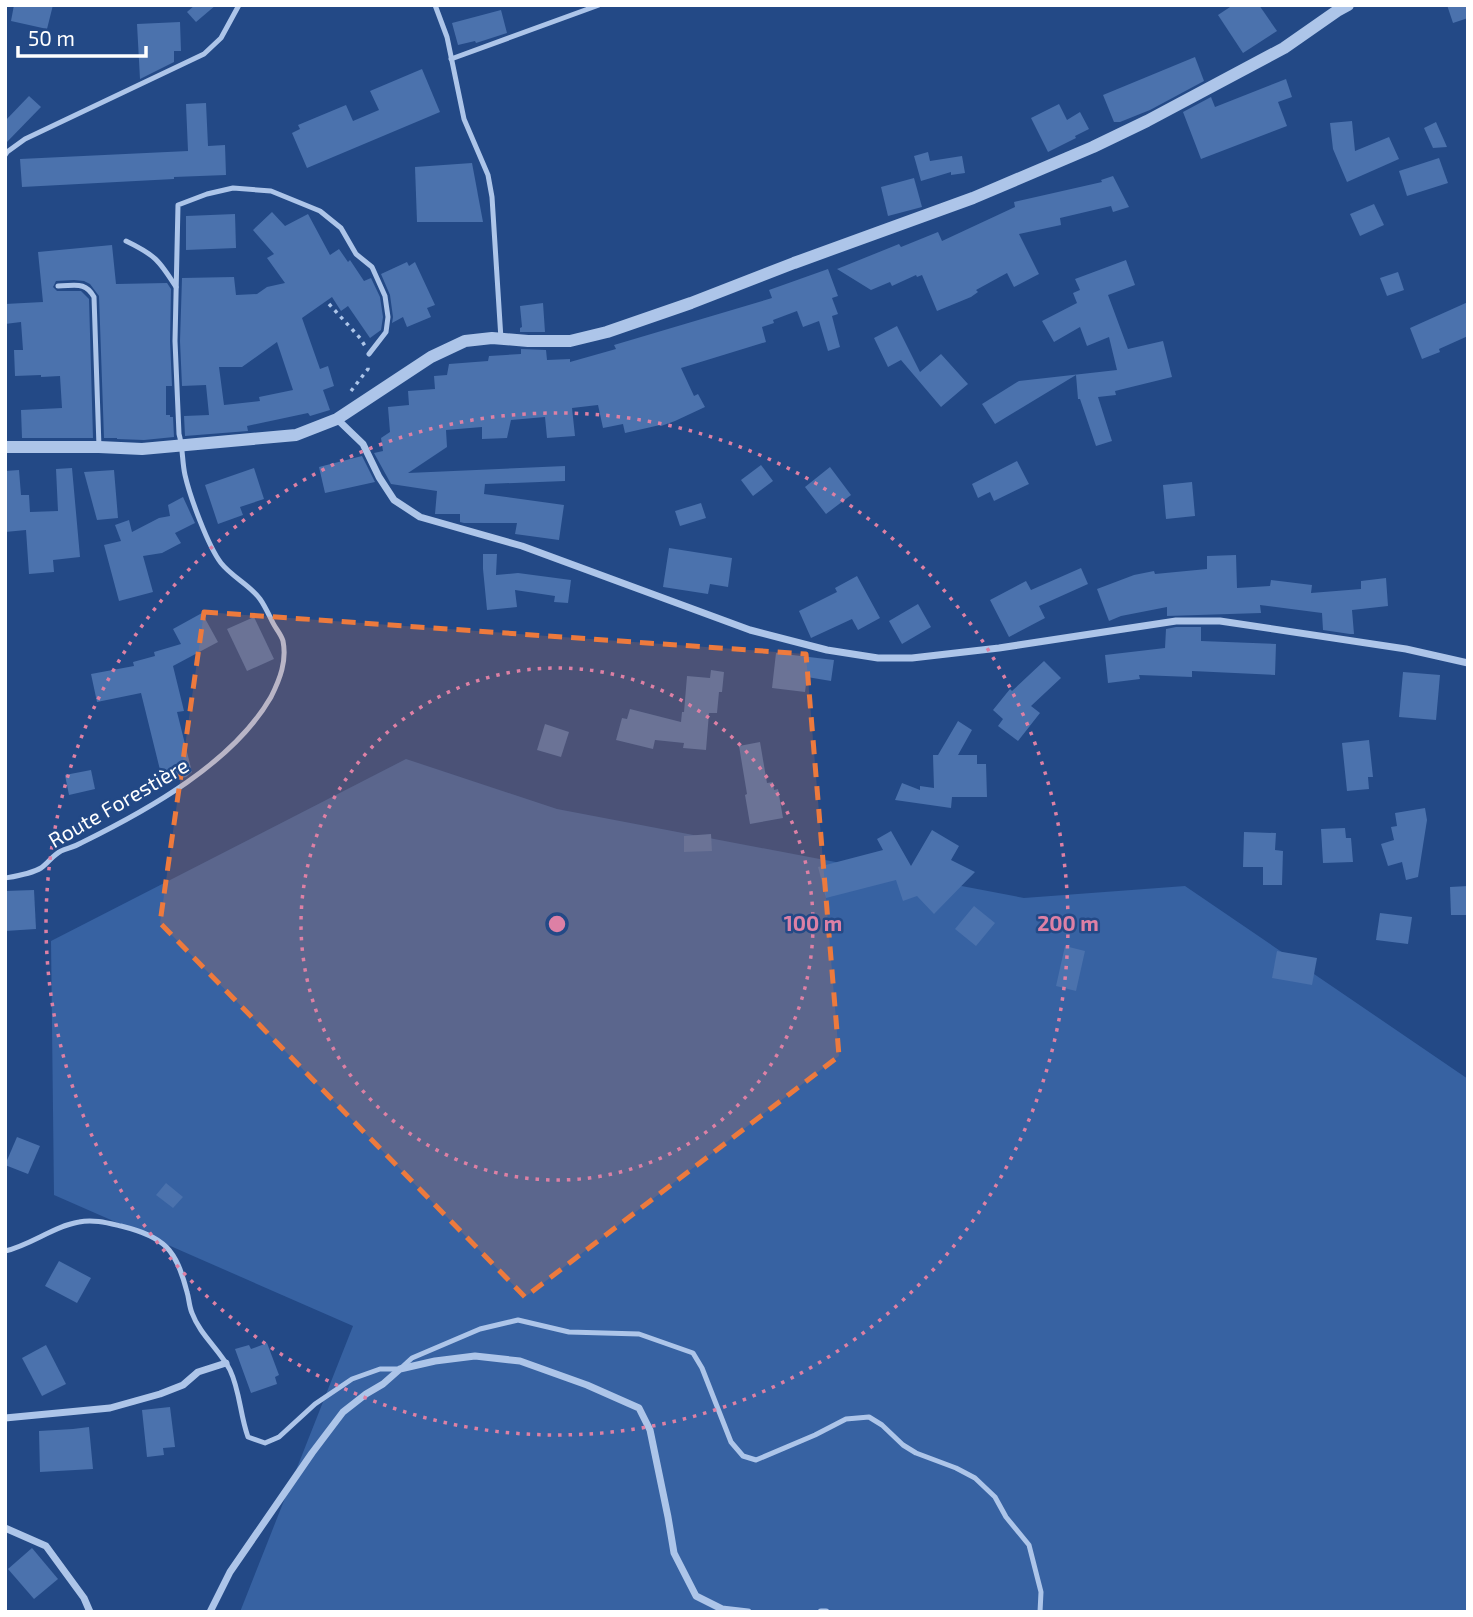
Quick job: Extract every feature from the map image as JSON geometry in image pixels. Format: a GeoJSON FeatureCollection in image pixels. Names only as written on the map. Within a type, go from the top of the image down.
{"type":"FeatureCollection","features":[{"type":"Feature","properties":{"kind":"street"},"geometry":{"type":"LineString","coordinates":[[5,447],[142,449],[296,435],[337,419],[431,357],[465,341],[492,338],[570,341],[607,332],[973,198],[1147,121],[1284,48],[1348,5]]}},
{"type":"Feature","properties":{"kind":"street"},"geometry":{"type":"LineString","coordinates":[[337,419],[363,444],[394,500],[420,516],[522,546],[750,631],[827,650],[878,658],[912,658],[999,648],[1176,621],[1220,621],[1406,649],[1468,663]]}},
{"type":"Feature","properties":{"kind":"street"},"geometry":{"type":"LineString","coordinates":[[210,1612],[230,1572],[343,1412],[400,1369],[475,1356],[520,1361],[587,1385],[639,1408],[650,1430],[674,1553],[696,1596],[722,1609],[748,1612]]}},
{"type":"Feature","properties":{"kind":"street"},"geometry":{"type":"LineString","coordinates":[[5,1418],[110,1408],[160,1394],[183,1385],[198,1372],[226,1363]]}},
{"type":"Feature","properties":{"kind":"street"},"geometry":{"type":"LineString","coordinates":[[5,1528],[46,1546],[90,1612]]}},
{"type":"Feature","properties":{"kind":"lane"},"geometry":{"type":"LineString","coordinates":[[5,155],[25,139],[204,54],[221,38],[239,5]]}},
{"type":"Feature","properties":{"kind":"lane"},"geometry":{"type":"LineString","coordinates":[[435,5],[447,37],[464,119],[488,175],[501,339]]}},
{"type":"Feature","properties":{"kind":"lane"},"geometry":{"type":"LineString","coordinates":[[451,59],[599,5]]}},
{"type":"Feature","properties":{"kind":"lane","name":"Route Forestière"},"geometry":{"type":"LineString","coordinates":[[5,878],[40,868],[59,852],[108,830],[197,775],[230,749],[249,729],[265,707],[282,671],[282,638],[260,599],[221,563],[207,538],[185,475],[179,433],[175,341],[178,205],[233,188],[271,191],[320,211],[341,228],[356,254],[372,267],[385,296],[388,317],[386,332],[369,354]]}},
{"type":"Feature","properties":{"kind":"lane"},"geometry":{"type":"LineString","coordinates":[[126,241],[149,253],[162,265],[176,287]]}},
{"type":"Feature","properties":{"kind":"lane"},"geometry":{"type":"LineString","coordinates":[[58,286],[84,285],[94,297],[99,447]]}},
{"type":"Feature","properties":{"kind":"lane"},"geometry":{"type":"LineString","coordinates":[[5,1251],[81,1221],[103,1222],[152,1236],[167,1246],[178,1263],[192,1312],[200,1329],[232,1374],[242,1422],[248,1437],[265,1443],[279,1437],[315,1404],[352,1379],[380,1369],[400,1369],[412,1358],[480,1329],[518,1320],[569,1332],[639,1334],[693,1353],[702,1368],[731,1442],[743,1456],[756,1460],[846,1419],[869,1417],[903,1445],[975,1478],[995,1497],[1006,1517],[1029,1545],[1041,1592],[1040,1612]]}},
{"type":"Feature","properties":{"kind":"path"},"geometry":{"type":"LineString","coordinates":[[329,304],[360,338],[369,354],[368,369],[351,391]]}},
{"type":"Feature","properties":{"kind":"highlighted area"},"geometry":{"type":"Polygon","coordinates":[[[204,612],[806,654],[839,1056],[525,1297],[160,923],[204,612]]]}},
{"type":"Feature","properties":{"kind":"shaded area"},"geometry":{"type":"Polygon","coordinates":[[[406,759],[557,809],[1024,898],[1185,886],[1468,1079],[1468,1612],[240,1612],[353,1326],[54,1195],[51,941],[406,759]]]}},
{"type":"Feature","properties":{"kind":"building"},"geometry":{"type":"Polygon","coordinates":[[[14,5],[53,5],[47,29],[11,21],[14,5]]]}},
{"type":"Feature","properties":{"kind":"building"},"geometry":{"type":"Polygon","coordinates":[[[195,5],[216,5],[196,22],[187,12],[195,5]]]}},
{"type":"Feature","properties":{"kind":"building"},"geometry":{"type":"Polygon","coordinates":[[[1233,5],[1259,5],[1277,31],[1243,53],[1218,15],[1233,5]]]}},
{"type":"Feature","properties":{"kind":"building"},"geometry":{"type":"Polygon","coordinates":[[[1447,5],[1468,5],[1468,18],[1453,23],[1447,5]]]}},
{"type":"Feature","properties":{"kind":"building"},"geometry":{"type":"Polygon","coordinates":[[[501,10],[507,33],[476,43],[458,45],[452,23],[501,10]]]}},
{"type":"Feature","properties":{"kind":"building"},"geometry":{"type":"Polygon","coordinates":[[[180,22],[181,51],[174,51],[174,62],[140,79],[137,24],[180,22]]]}},
{"type":"Feature","properties":{"kind":"building"},"geometry":{"type":"Polygon","coordinates":[[[1195,57],[1204,81],[1150,110],[1114,122],[1103,95],[1195,57]]]}},
{"type":"Feature","properties":{"kind":"building"},"geometry":{"type":"Polygon","coordinates":[[[422,69],[440,112],[307,168],[292,133],[300,129],[298,125],[346,105],[353,121],[379,110],[370,91],[422,69]]]}},
{"type":"Feature","properties":{"kind":"building"},"geometry":{"type":"Polygon","coordinates":[[[1286,79],[1292,97],[1278,102],[1287,126],[1201,159],[1183,112],[1211,97],[1215,107],[1286,79]]]}},
{"type":"Feature","properties":{"kind":"building"},"geometry":{"type":"Polygon","coordinates":[[[29,96],[41,107],[5,144],[5,121],[29,96]]]}},
{"type":"Feature","properties":{"kind":"building"},"geometry":{"type":"Polygon","coordinates":[[[206,103],[208,146],[225,145],[226,175],[22,187],[20,159],[188,151],[186,104],[206,103]]]}},
{"type":"Feature","properties":{"kind":"building"},"geometry":{"type":"Polygon","coordinates":[[[1059,104],[1067,120],[1080,112],[1089,129],[1048,152],[1031,118],[1059,104]]]}},
{"type":"Feature","properties":{"kind":"building"},"geometry":{"type":"Polygon","coordinates":[[[1352,121],[1355,151],[1389,137],[1399,159],[1347,182],[1333,149],[1330,123],[1352,121]]]}},
{"type":"Feature","properties":{"kind":"building"},"geometry":{"type":"Polygon","coordinates":[[[1436,122],[1447,147],[1433,148],[1424,128],[1436,122]]]}},
{"type":"Feature","properties":{"kind":"building"},"geometry":{"type":"Polygon","coordinates":[[[928,152],[930,161],[962,156],[965,173],[951,175],[951,172],[921,181],[914,156],[928,152]]]}},
{"type":"Feature","properties":{"kind":"building"},"geometry":{"type":"Polygon","coordinates":[[[1439,158],[1448,183],[1407,196],[1399,171],[1439,158]]]}},
{"type":"Feature","properties":{"kind":"building"},"geometry":{"type":"Polygon","coordinates":[[[472,163],[483,222],[417,222],[415,167],[472,163]]]}},
{"type":"Feature","properties":{"kind":"building"},"geometry":{"type":"Polygon","coordinates":[[[1113,176],[1129,207],[1113,212],[1111,206],[1060,218],[1061,225],[1019,234],[1039,274],[1014,287],[1007,273],[976,290],[978,292],[971,297],[937,311],[922,275],[892,286],[890,282],[871,290],[837,269],[899,244],[901,247],[938,232],[942,241],[1015,207],[1014,202],[1102,182],[1101,180],[1113,176]]]}},
{"type":"Feature","properties":{"kind":"building"},"geometry":{"type":"Polygon","coordinates":[[[914,178],[922,207],[888,216],[881,187],[914,178]]]}},
{"type":"Feature","properties":{"kind":"building"},"geometry":{"type":"Polygon","coordinates":[[[1374,204],[1384,225],[1360,236],[1350,214],[1374,204]]]}},
{"type":"Feature","properties":{"kind":"building"},"geometry":{"type":"Polygon","coordinates":[[[272,212],[285,226],[308,214],[330,255],[339,249],[364,281],[371,278],[380,297],[383,317],[381,330],[370,338],[348,306],[341,311],[332,297],[302,318],[320,369],[328,366],[334,386],[323,390],[330,410],[310,416],[308,413],[247,426],[248,431],[185,436],[184,416],[209,415],[206,385],[182,386],[182,278],[234,277],[236,295],[257,294],[267,287],[285,283],[267,258],[274,254],[253,230],[272,212]],[[277,342],[242,367],[219,367],[224,405],[260,401],[259,397],[293,390],[277,342]]]}},
{"type":"Feature","properties":{"kind":"building"},"geometry":{"type":"Polygon","coordinates":[[[235,214],[236,248],[186,250],[186,216],[235,214]]]}},
{"type":"Feature","properties":{"kind":"building"},"geometry":{"type":"Polygon","coordinates":[[[112,245],[116,284],[167,283],[171,289],[172,386],[166,386],[166,415],[173,417],[174,437],[144,440],[104,438],[99,296],[90,284],[74,280],[56,281],[53,287],[57,291],[81,291],[89,299],[93,438],[22,438],[21,410],[62,408],[60,376],[15,376],[14,350],[23,350],[21,322],[5,324],[5,304],[43,302],[38,252],[112,245]]]}},
{"type":"Feature","properties":{"kind":"building"},"geometry":{"type":"Polygon","coordinates":[[[1126,260],[1135,285],[1108,295],[1128,349],[1163,341],[1172,377],[1115,391],[1116,395],[1098,397],[1112,441],[1096,446],[1078,399],[1076,375],[995,424],[982,404],[1019,381],[1117,370],[1109,337],[1087,346],[1080,327],[1054,342],[1042,321],[1077,303],[1073,293],[1080,290],[1075,279],[1126,260]]]}},
{"type":"Feature","properties":{"kind":"building"},"geometry":{"type":"Polygon","coordinates":[[[407,262],[409,266],[415,262],[435,305],[427,308],[431,317],[407,327],[403,317],[392,323],[390,295],[381,274],[407,262]]]}},
{"type":"Feature","properties":{"kind":"building"},"geometry":{"type":"Polygon","coordinates":[[[828,269],[838,296],[832,298],[838,314],[832,316],[840,347],[828,351],[819,321],[803,327],[797,311],[762,327],[766,342],[681,368],[694,396],[698,394],[705,407],[675,421],[625,433],[623,424],[603,428],[598,405],[572,408],[575,436],[547,438],[545,417],[511,420],[507,438],[482,439],[482,427],[446,430],[447,447],[408,473],[565,466],[565,481],[485,484],[484,494],[564,505],[559,540],[515,534],[517,523],[464,523],[460,522],[460,514],[435,514],[437,491],[391,484],[374,453],[383,451],[381,438],[390,432],[388,407],[409,405],[408,391],[435,389],[434,376],[447,375],[449,364],[488,361],[489,356],[521,354],[521,349],[546,350],[547,360],[570,359],[570,362],[616,349],[614,345],[772,298],[769,290],[828,269]]]}},
{"type":"Feature","properties":{"kind":"building"},"geometry":{"type":"Polygon","coordinates":[[[1398,272],[1404,290],[1387,296],[1380,278],[1398,272]]]}},
{"type":"Feature","properties":{"kind":"building"},"geometry":{"type":"Polygon","coordinates":[[[1468,302],[1468,336],[1422,359],[1410,328],[1468,302]]]}},
{"type":"Feature","properties":{"kind":"building"},"geometry":{"type":"Polygon","coordinates":[[[543,303],[545,332],[520,332],[520,306],[543,303]]]}},
{"type":"Feature","properties":{"kind":"building"},"geometry":{"type":"Polygon","coordinates":[[[897,326],[920,372],[941,354],[968,384],[941,407],[901,360],[888,367],[874,338],[897,326]]]}},
{"type":"Feature","properties":{"kind":"building"},"geometry":{"type":"Polygon","coordinates":[[[362,456],[375,482],[325,493],[319,467],[362,456]]]}},
{"type":"Feature","properties":{"kind":"building"},"geometry":{"type":"Polygon","coordinates":[[[1017,461],[1029,484],[994,501],[990,492],[978,498],[972,484],[1017,461]]]}},
{"type":"Feature","properties":{"kind":"building"},"geometry":{"type":"Polygon","coordinates":[[[761,465],[773,481],[753,496],[741,480],[761,465]]]}},
{"type":"Feature","properties":{"kind":"building"},"geometry":{"type":"Polygon","coordinates":[[[830,467],[851,495],[826,514],[805,487],[830,467]]]}},
{"type":"Feature","properties":{"kind":"building"},"geometry":{"type":"Polygon","coordinates":[[[72,468],[80,557],[53,560],[54,572],[29,574],[26,530],[5,532],[5,471],[19,470],[21,495],[29,495],[30,512],[58,511],[56,469],[72,468]]]}},
{"type":"Feature","properties":{"kind":"building"},"geometry":{"type":"Polygon","coordinates":[[[254,468],[264,499],[240,507],[243,515],[218,524],[205,485],[254,468]]]}},
{"type":"Feature","properties":{"kind":"building"},"geometry":{"type":"Polygon","coordinates":[[[114,470],[118,518],[97,520],[84,472],[114,470]]]}},
{"type":"Feature","properties":{"kind":"building"},"geometry":{"type":"Polygon","coordinates":[[[1192,482],[1195,516],[1166,519],[1163,485],[1192,482]]]}},
{"type":"Feature","properties":{"kind":"building"},"geometry":{"type":"Polygon","coordinates":[[[183,497],[195,523],[175,533],[181,543],[162,553],[143,556],[153,592],[119,601],[104,545],[121,541],[115,525],[129,520],[132,532],[159,518],[170,516],[168,505],[183,497]]]}},
{"type":"Feature","properties":{"kind":"building"},"geometry":{"type":"Polygon","coordinates":[[[701,503],[706,518],[680,526],[675,511],[701,503]]]}},
{"type":"Feature","properties":{"kind":"building"},"geometry":{"type":"Polygon","coordinates":[[[669,548],[732,558],[728,587],[710,584],[708,594],[663,587],[669,548]]]}},
{"type":"Feature","properties":{"kind":"building"},"geometry":{"type":"Polygon","coordinates":[[[483,554],[497,554],[496,575],[518,573],[571,580],[568,603],[554,602],[555,596],[515,590],[517,607],[487,610],[483,554]]]}},
{"type":"Feature","properties":{"kind":"building"},"geometry":{"type":"Polygon","coordinates":[[[1236,555],[1237,588],[1270,586],[1271,580],[1312,585],[1311,593],[1361,589],[1361,581],[1386,578],[1388,606],[1352,610],[1354,634],[1323,630],[1322,613],[1260,605],[1261,613],[1167,616],[1167,607],[1109,621],[1097,589],[1134,575],[1154,571],[1155,574],[1207,569],[1207,556],[1236,555]]]}},
{"type":"Feature","properties":{"kind":"building"},"geometry":{"type":"Polygon","coordinates":[[[1081,568],[1088,584],[1039,606],[1045,618],[1009,637],[990,600],[1026,581],[1031,590],[1081,568]]]}},
{"type":"Feature","properties":{"kind":"building"},"geometry":{"type":"Polygon","coordinates":[[[857,576],[880,618],[858,630],[852,619],[811,638],[799,611],[837,592],[835,588],[857,576]]]}},
{"type":"Feature","properties":{"kind":"building"},"geometry":{"type":"Polygon","coordinates":[[[918,604],[931,627],[902,644],[889,621],[918,604]]]}},
{"type":"Feature","properties":{"kind":"building"},"geometry":{"type":"Polygon","coordinates":[[[202,613],[218,642],[173,666],[184,711],[177,712],[192,772],[186,777],[163,782],[141,693],[97,702],[91,674],[134,666],[133,662],[155,656],[154,652],[181,644],[173,629],[202,613]]]}},
{"type":"Feature","properties":{"kind":"building"},"geometry":{"type":"Polygon","coordinates":[[[254,617],[274,659],[247,671],[227,629],[254,617]]]}},
{"type":"Feature","properties":{"kind":"building"},"geometry":{"type":"Polygon","coordinates":[[[1201,627],[1201,641],[1276,644],[1275,675],[1192,671],[1192,677],[1139,675],[1140,679],[1108,683],[1105,655],[1165,648],[1166,629],[1201,627]]]}},
{"type":"Feature","properties":{"kind":"building"},"geometry":{"type":"Polygon","coordinates":[[[776,653],[834,660],[831,681],[807,677],[805,692],[772,688],[776,653]]]}},
{"type":"Feature","properties":{"kind":"building"},"geometry":{"type":"Polygon","coordinates":[[[1044,661],[1061,678],[1031,706],[1040,713],[1018,741],[998,726],[1003,719],[993,710],[1010,689],[1012,691],[1044,661]]]}},
{"type":"Feature","properties":{"kind":"building"},"geometry":{"type":"Polygon","coordinates":[[[711,670],[724,672],[717,713],[709,713],[706,750],[683,748],[684,743],[655,740],[653,749],[616,740],[622,718],[627,719],[630,709],[681,722],[687,676],[710,678],[711,670]]]}},
{"type":"Feature","properties":{"kind":"building"},"geometry":{"type":"Polygon","coordinates":[[[1403,672],[1440,675],[1436,720],[1399,717],[1403,672]]]}},
{"type":"Feature","properties":{"kind":"building"},"geometry":{"type":"Polygon","coordinates":[[[958,721],[972,730],[958,755],[977,755],[977,764],[986,764],[987,797],[952,797],[951,808],[895,800],[902,783],[920,790],[920,786],[934,788],[933,755],[938,755],[958,721]]]}},
{"type":"Feature","properties":{"kind":"building"},"geometry":{"type":"Polygon","coordinates":[[[545,724],[569,732],[561,757],[537,750],[545,724]]]}},
{"type":"Feature","properties":{"kind":"building"},"geometry":{"type":"Polygon","coordinates":[[[1369,740],[1373,777],[1368,777],[1369,789],[1347,791],[1342,743],[1369,740]]]}},
{"type":"Feature","properties":{"kind":"building"},"geometry":{"type":"Polygon","coordinates":[[[760,742],[767,783],[773,782],[774,790],[778,789],[783,818],[750,824],[739,746],[760,742]]]}},
{"type":"Feature","properties":{"kind":"building"},"geometry":{"type":"Polygon","coordinates":[[[91,770],[95,789],[69,795],[65,775],[91,770]]]}},
{"type":"Feature","properties":{"kind":"building"},"geometry":{"type":"Polygon","coordinates":[[[1425,808],[1427,820],[1418,877],[1406,880],[1402,862],[1388,866],[1381,844],[1394,840],[1391,827],[1397,826],[1395,813],[1425,808]]]}},
{"type":"Feature","properties":{"kind":"building"},"geometry":{"type":"Polygon","coordinates":[[[1345,828],[1346,838],[1351,838],[1353,862],[1323,863],[1321,829],[1345,828]]]}},
{"type":"Feature","properties":{"kind":"building"},"geometry":{"type":"Polygon","coordinates":[[[932,830],[959,846],[951,860],[975,872],[934,914],[917,896],[903,901],[896,880],[826,898],[818,867],[883,850],[877,839],[891,831],[911,866],[932,830]]]}},
{"type":"Feature","properties":{"kind":"building"},"geometry":{"type":"Polygon","coordinates":[[[1244,832],[1276,833],[1275,850],[1283,851],[1282,885],[1263,885],[1263,867],[1243,867],[1244,832]]]}},
{"type":"Feature","properties":{"kind":"building"},"geometry":{"type":"Polygon","coordinates":[[[711,834],[712,851],[684,852],[684,836],[711,834]]]}},
{"type":"Feature","properties":{"kind":"building"},"geometry":{"type":"Polygon","coordinates":[[[1468,886],[1468,915],[1451,915],[1450,887],[1468,886]]]}},
{"type":"Feature","properties":{"kind":"building"},"geometry":{"type":"Polygon","coordinates":[[[34,890],[36,929],[5,931],[5,891],[34,890]]]}},
{"type":"Feature","properties":{"kind":"building"},"geometry":{"type":"Polygon","coordinates":[[[974,906],[995,923],[976,946],[955,929],[974,906]]]}},
{"type":"Feature","properties":{"kind":"building"},"geometry":{"type":"Polygon","coordinates":[[[1380,913],[1412,917],[1408,944],[1376,940],[1380,913]]]}},
{"type":"Feature","properties":{"kind":"building"},"geometry":{"type":"Polygon","coordinates":[[[1065,946],[1085,951],[1076,991],[1056,986],[1065,946]]]}},
{"type":"Feature","properties":{"kind":"building"},"geometry":{"type":"Polygon","coordinates":[[[1277,951],[1317,958],[1312,985],[1272,978],[1277,951]]]}},
{"type":"Feature","properties":{"kind":"building"},"geometry":{"type":"Polygon","coordinates":[[[17,1137],[40,1146],[28,1174],[5,1165],[17,1137]]]}},
{"type":"Feature","properties":{"kind":"building"},"geometry":{"type":"Polygon","coordinates":[[[166,1183],[183,1197],[173,1208],[156,1195],[166,1183]]]}},
{"type":"Feature","properties":{"kind":"building"},"geometry":{"type":"Polygon","coordinates":[[[59,1261],[91,1278],[77,1303],[45,1286],[59,1261]]]}},
{"type":"Feature","properties":{"kind":"building"},"geometry":{"type":"Polygon","coordinates":[[[267,1343],[279,1375],[275,1377],[277,1384],[251,1393],[235,1349],[249,1345],[251,1349],[267,1343]]]}},
{"type":"Feature","properties":{"kind":"building"},"geometry":{"type":"Polygon","coordinates":[[[46,1345],[66,1384],[42,1396],[22,1358],[46,1345]]]}},
{"type":"Feature","properties":{"kind":"building"},"geometry":{"type":"Polygon","coordinates":[[[170,1407],[175,1447],[163,1448],[164,1455],[147,1457],[142,1410],[170,1407]]]}},
{"type":"Feature","properties":{"kind":"building"},"geometry":{"type":"Polygon","coordinates":[[[89,1427],[93,1469],[40,1472],[39,1431],[89,1427]]]}},
{"type":"Feature","properties":{"kind":"building"},"geometry":{"type":"Polygon","coordinates":[[[32,1548],[58,1579],[34,1599],[8,1569],[32,1548]]]}}]}
